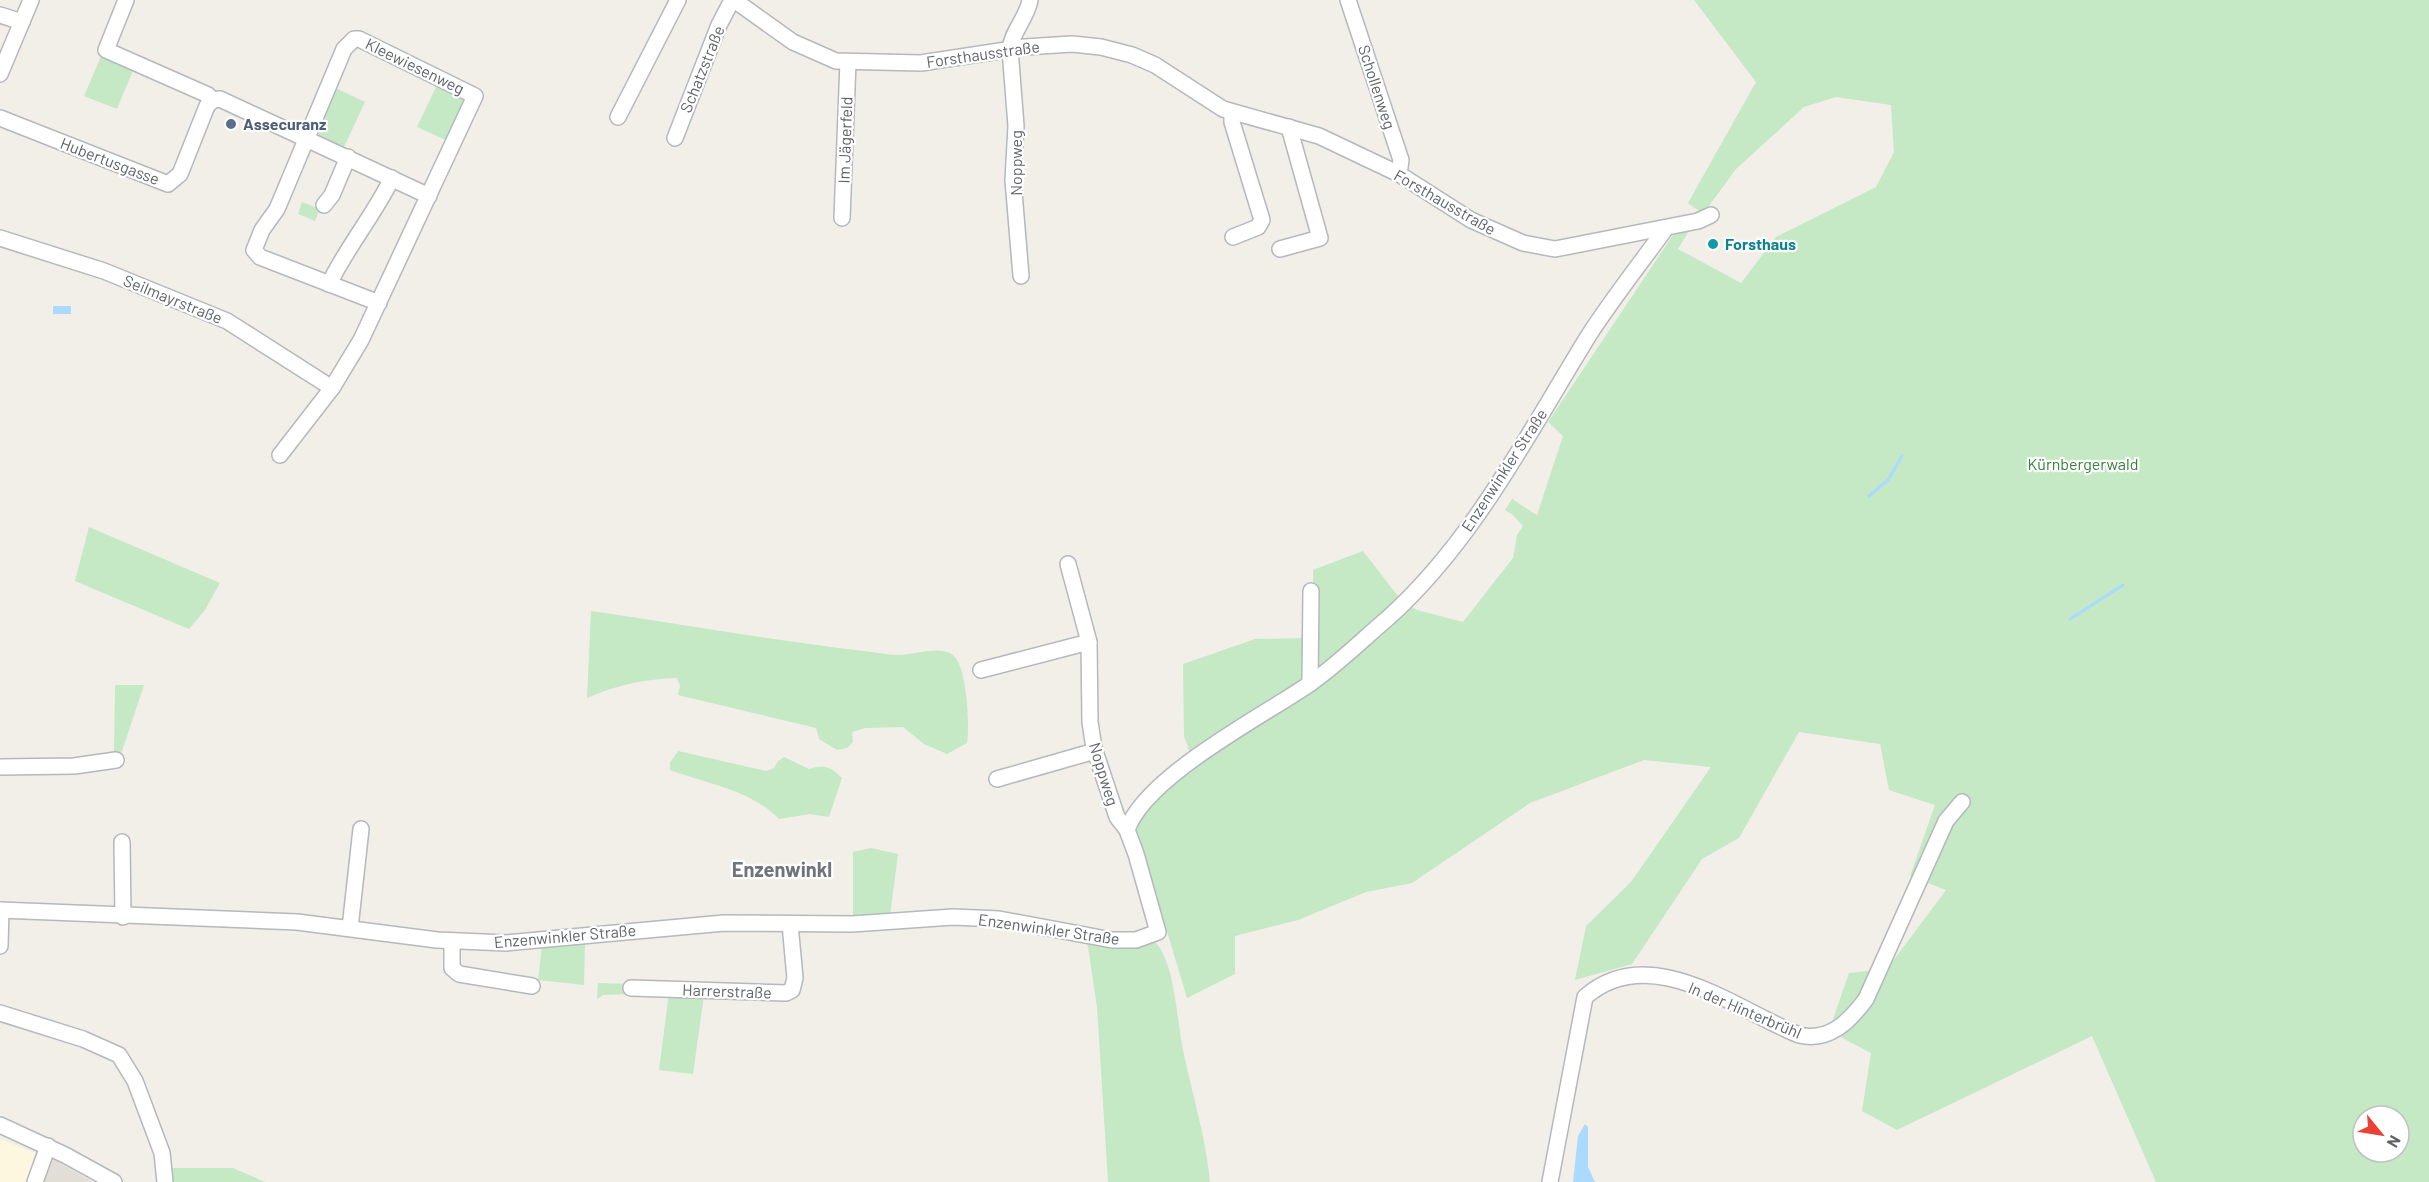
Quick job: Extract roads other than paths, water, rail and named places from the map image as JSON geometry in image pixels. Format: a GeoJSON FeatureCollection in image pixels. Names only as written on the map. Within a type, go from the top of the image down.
{"type":"FeatureCollection","features":[{"type":"Feature","properties":{"kind":"street"},"geometry":{"type":"LineString","coordinates":[[0,74],[32,0]]}},
{"type":"Feature","properties":{"kind":"street"},"geometry":{"type":"LineString","coordinates":[[126,0],[106,50],[208,95],[213,100],[220,99],[307,138],[429,196],[379,303],[332,388],[280,455]]}},
{"type":"Feature","properties":{"kind":"street"},"geometry":{"type":"LineString","coordinates":[[618,117],[678,0]]}},
{"type":"Feature","properties":{"kind":"street","name":"Forsthausstraße"},"geometry":{"type":"LineString","coordinates":[[733,0],[793,42],[823,57],[848,62],[921,63],[1010,50],[1079,44],[1132,55],[1155,65],[1232,113],[1319,136],[1399,174],[1471,220],[1523,243],[1555,249],[1698,221],[1711,214]]}},
{"type":"Feature","properties":{"kind":"street","name":"Schatzstraße"},"geometry":{"type":"LineString","coordinates":[[675,138],[719,25],[733,0]]}},
{"type":"Feature","properties":{"kind":"street"},"geometry":{"type":"LineString","coordinates":[[1010,50],[1011,42],[1028,10],[1030,0]]}},
{"type":"Feature","properties":{"kind":"street","name":"Schollenweg"},"geometry":{"type":"LineString","coordinates":[[1348,0],[1401,160],[1399,174]]}},
{"type":"Feature","properties":{"kind":"street"},"geometry":{"type":"LineString","coordinates":[[0,15],[22,22]]}},
{"type":"Feature","properties":{"kind":"street","name":"Kleewiesenweg"},"geometry":{"type":"LineString","coordinates":[[307,138],[344,49],[354,39],[359,39],[475,96],[429,196]]}},
{"type":"Feature","properties":{"kind":"street","name":"Noppweg"},"geometry":{"type":"LineString","coordinates":[[1010,50],[1016,126],[1013,180],[1021,276]]}},
{"type":"Feature","properties":{"kind":"street","name":"Im Jägerfeld"},"geometry":{"type":"LineString","coordinates":[[842,218],[848,62]]}},
{"type":"Feature","properties":{"kind":"street","name":"Hubertusgasse"},"geometry":{"type":"LineString","coordinates":[[0,118],[168,184],[180,174],[207,106],[213,100]]}},
{"type":"Feature","properties":{"kind":"street"},"geometry":{"type":"LineString","coordinates":[[1232,113],[1232,122],[1262,220],[1258,227],[1233,237]]}},
{"type":"Feature","properties":{"kind":"street"},"geometry":{"type":"LineString","coordinates":[[1280,249],[1320,238],[1289,127]]}},
{"type":"Feature","properties":{"kind":"street"},"geometry":{"type":"LineString","coordinates":[[307,138],[277,209],[262,230],[254,250],[260,257],[379,303]]}},
{"type":"Feature","properties":{"kind":"street"},"geometry":{"type":"LineString","coordinates":[[324,205],[332,195],[348,157]]}},
{"type":"Feature","properties":{"kind":"street"},"geometry":{"type":"LineString","coordinates":[[329,284],[338,265],[381,202],[392,178]]}},
{"type":"Feature","properties":{"kind":"street","name":"Enzenwinkler Straße"},"geometry":{"type":"LineString","coordinates":[[1,910],[123,917],[256,920],[351,928],[452,941],[538,942],[724,923],[852,924],[952,916],[999,919],[1112,940],[1136,940],[1158,932],[1127,830],[1137,809],[1192,760],[1310,684],[1389,617],[1432,572],[1461,536],[1591,333],[1666,228]]}},
{"type":"Feature","properties":{"kind":"street","name":"Seilmayrstraße"},"geometry":{"type":"LineString","coordinates":[[0,238],[104,271],[227,321],[332,388]]}},
{"type":"Feature","properties":{"kind":"street","name":"Noppweg"},"geometry":{"type":"LineString","coordinates":[[1068,564],[1089,642],[1090,722],[1095,751],[1117,817],[1127,830]]}},
{"type":"Feature","properties":{"kind":"street"},"geometry":{"type":"LineString","coordinates":[[1310,684],[1311,591]]}},
{"type":"Feature","properties":{"kind":"street"},"geometry":{"type":"LineString","coordinates":[[981,670],[1089,642]]}},
{"type":"Feature","properties":{"kind":"street"},"geometry":{"type":"LineString","coordinates":[[997,779],[1095,751]]}},
{"type":"Feature","properties":{"kind":"street"},"geometry":{"type":"LineString","coordinates":[[0,767],[74,766],[116,760]]}},
{"type":"Feature","properties":{"kind":"street","name":"In der Hinterbrühl"},"geometry":{"type":"LineString","coordinates":[[1550,1182],[1585,997],[1607,981],[1618,977],[1635,974],[1660,977],[1713,993],[1799,1035],[1812,1037],[1832,1032],[1857,1012],[1866,999],[1946,821],[1962,802]]}},
{"type":"Feature","properties":{"kind":"street"},"geometry":{"type":"LineString","coordinates":[[351,928],[361,829]]}},
{"type":"Feature","properties":{"kind":"street"},"geometry":{"type":"LineString","coordinates":[[122,842],[123,917]]}},
{"type":"Feature","properties":{"kind":"street"},"geometry":{"type":"LineString","coordinates":[[0,946],[1,910]]}},
{"type":"Feature","properties":{"kind":"street","name":"Harrerstraße"},"geometry":{"type":"LineString","coordinates":[[631,988],[786,993],[792,990],[795,978],[790,924]]}},
{"type":"Feature","properties":{"kind":"street"},"geometry":{"type":"LineString","coordinates":[[452,941],[452,968],[459,974],[532,986]]}},
{"type":"Feature","properties":{"kind":"street"},"geometry":{"type":"LineString","coordinates":[[0,1013],[83,1039],[119,1055],[135,1081],[162,1153],[165,1182]]}},
{"type":"Feature","properties":{"kind":"street"},"geometry":{"type":"LineString","coordinates":[[0,1125],[48,1146],[114,1182]]}},
{"type":"Feature","properties":{"kind":"street"},"geometry":{"type":"LineString","coordinates":[[35,1182],[48,1146]]}},
{"type":"Feature","properties":{"kind":"water"},"geometry":{"type":"Polygon","coordinates":[[[53,306],[71,306],[71,314],[53,314],[53,306]]]}},
{"type":"Feature","properties":{"kind":"water"},"geometry":{"type":"Polygon","coordinates":[[[1585,1124],[1588,1127],[1588,1167],[1595,1182],[1573,1182],[1578,1136],[1585,1124]]]}},
{"type":"Feature","properties":{"kind":"waterway"},"geometry":{"type":"LineString","coordinates":[[1869,496],[1888,480],[1902,456]]}},
{"type":"Feature","properties":{"kind":"waterway"},"geometry":{"type":"LineString","coordinates":[[2070,619],[2123,585]]}},
{"type":"Feature","properties":{"kind":"place","name":"Assecuranz"},"geometry":{"type":"Point","coordinates":[231,124]}},
{"type":"Feature","properties":{"kind":"place","name":"Forsthaus"},"geometry":{"type":"Point","coordinates":[1713,244]}},
{"type":"Feature","properties":{"kind":"district","name":"Enzenwinkl"},"geometry":{"type":"Point","coordinates":[782,870]}},
{"type":"Feature","properties":{"kind":"park label","name":"Kürnbergerwald"},"geometry":{"type":"Point","coordinates":[2083,464]}}]}
